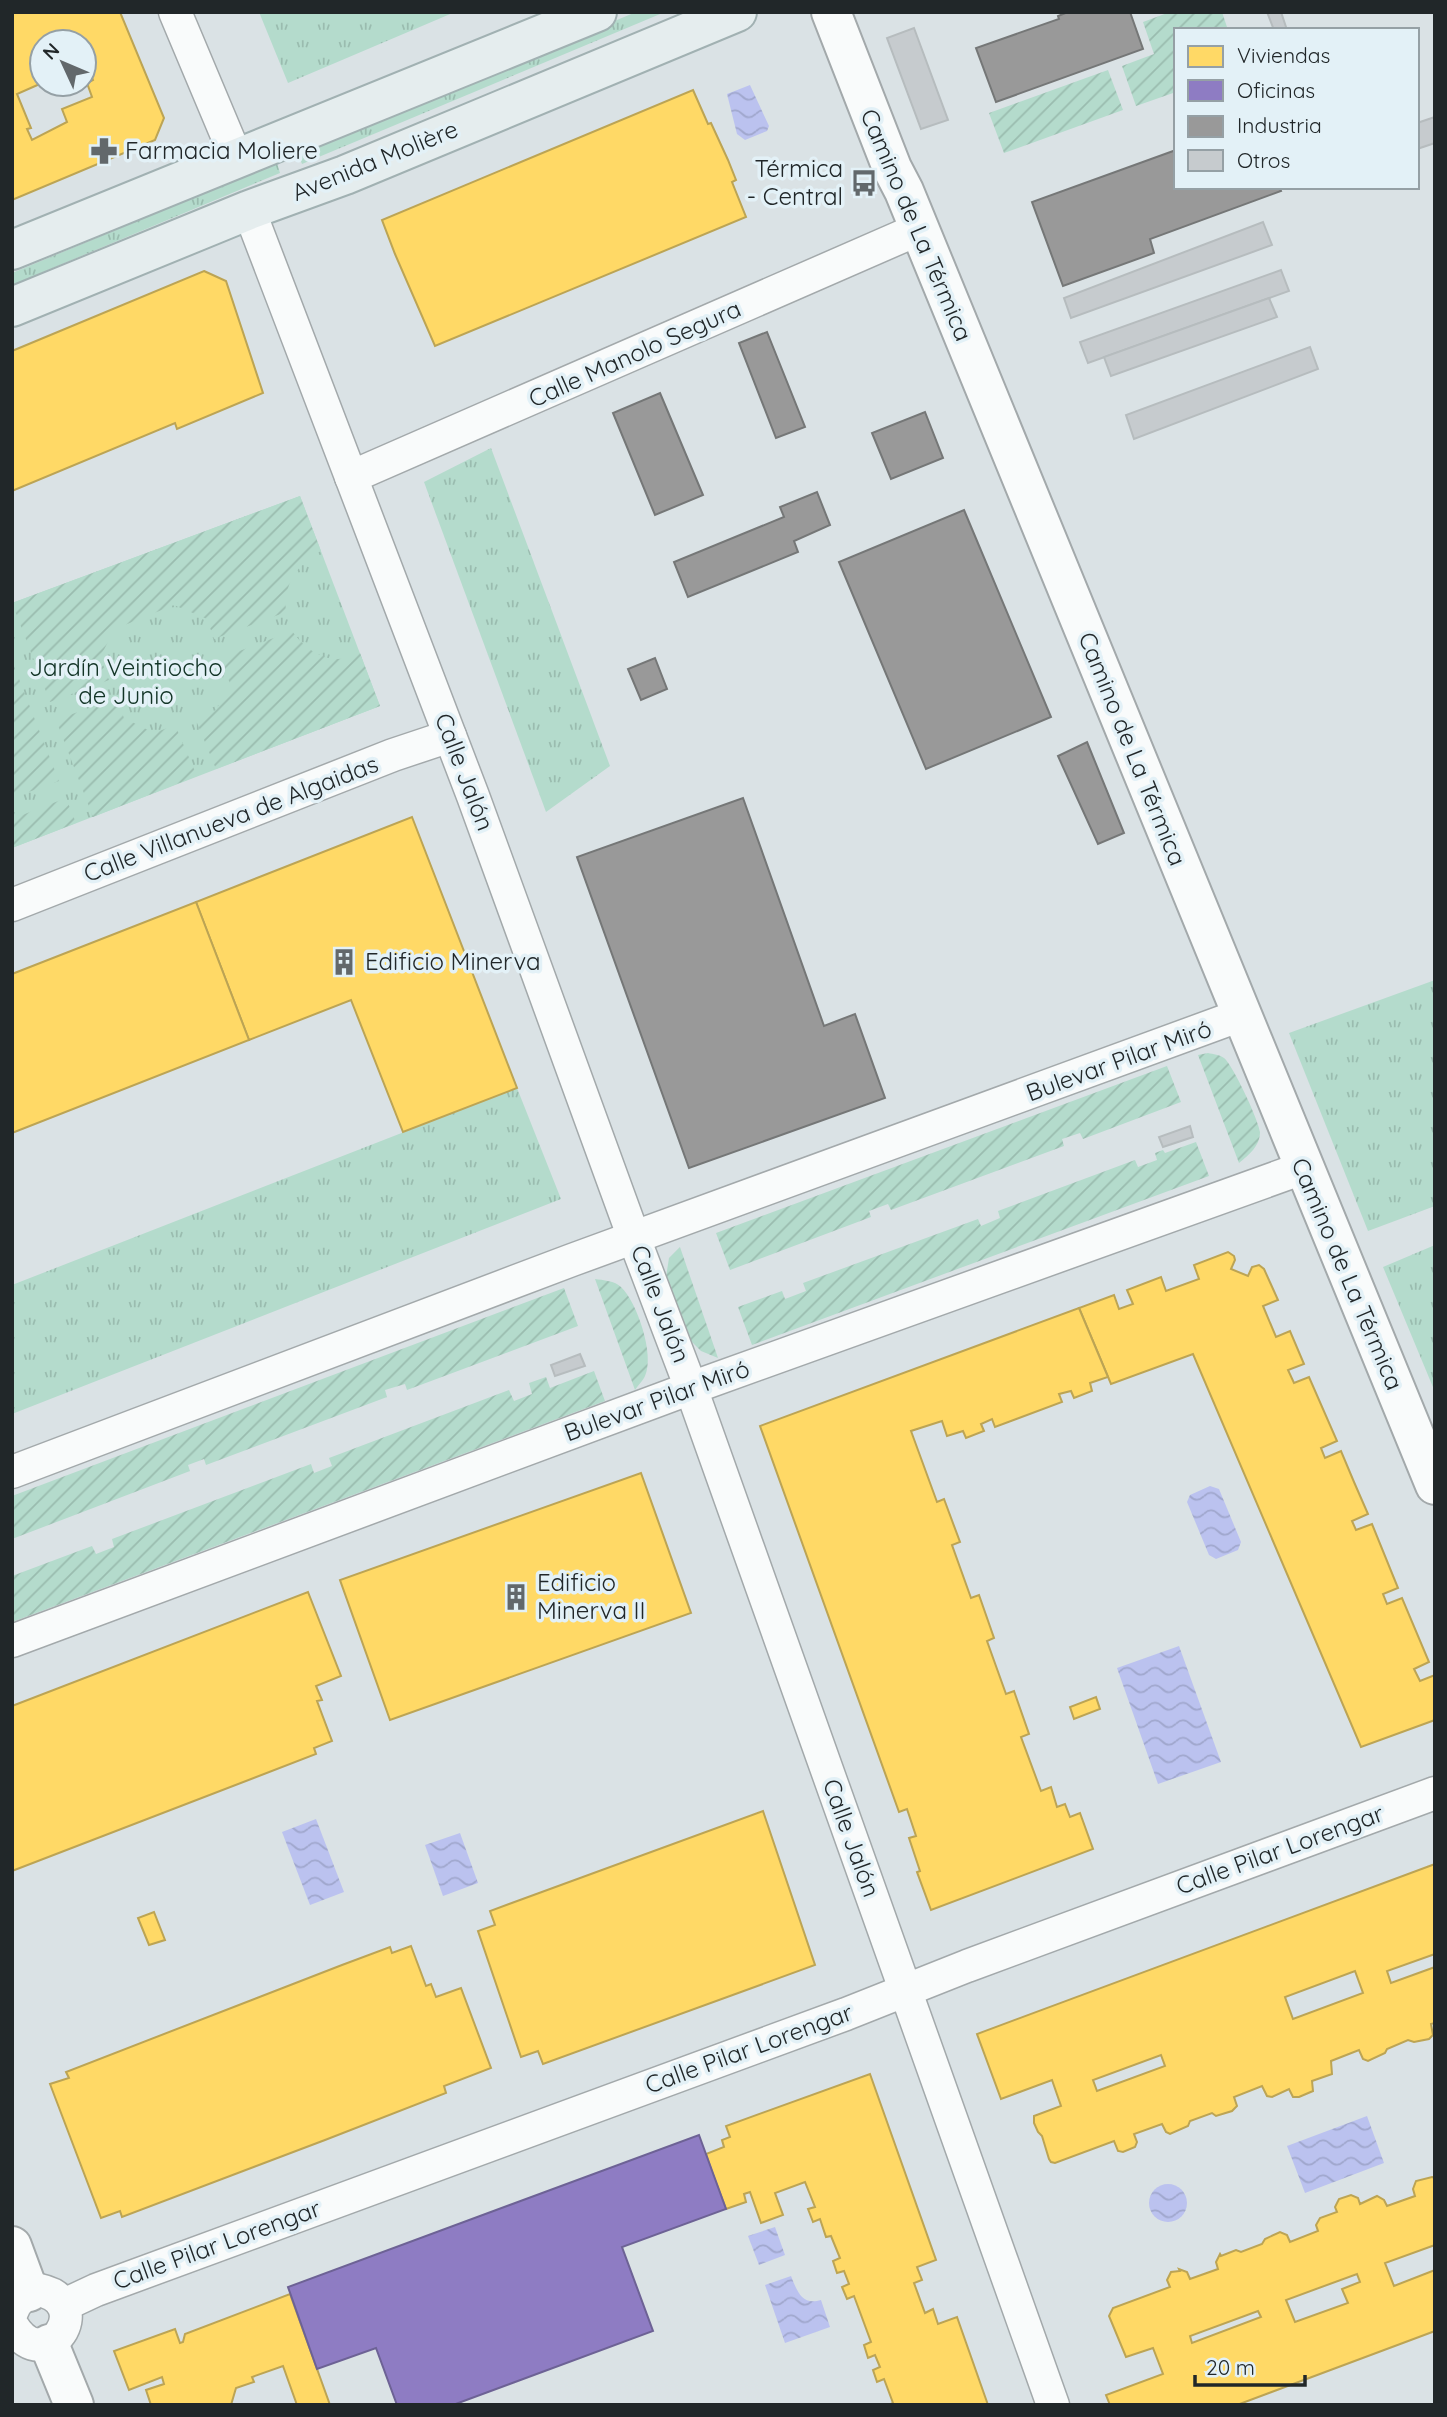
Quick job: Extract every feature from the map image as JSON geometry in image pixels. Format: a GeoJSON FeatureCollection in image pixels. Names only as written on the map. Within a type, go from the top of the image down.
{"type":"FeatureCollection","features":[{"type":"Feature","properties":{"kind":"main road"},"geometry":{"type":"LineString","coordinates":[[12,250],[597,12]]}},
{"type":"Feature","properties":{"kind":"main road","name":"Avenida Molière"},"geometry":{"type":"LineString","coordinates":[[12,307],[345,175],[737,12]]}},
{"type":"Feature","properties":{"kind":"main road","name":"Camino de La Térmica"},"geometry":{"type":"LineString","coordinates":[[831,12],[892,168],[1435,1486]]}},
{"type":"Feature","properties":{"kind":"main road"},"geometry":{"type":"LineString","coordinates":[[12,2246],[29,2308]]}},
{"type":"Feature","properties":{"kind":"main road"},"geometry":{"type":"LineString","coordinates":[[49,2344],[75,2405]]}},
{"type":"Feature","properties":{"kind":"street"},"geometry":{"type":"LineString","coordinates":[[175,12],[236,158]]}},
{"type":"Feature","properties":{"kind":"street","name":"Calle Jalón"},"geometry":{"type":"LineString","coordinates":[[249,211],[450,736],[691,1388],[1053,2405]]}},
{"type":"Feature","properties":{"kind":"street","name":"Calle Manolo Segura"},"geometry":{"type":"LineString","coordinates":[[351,477],[919,229]]}},
{"type":"Feature","properties":{"kind":"street","name":"Calle Villanueva de Algaidas"},"geometry":{"type":"LineString","coordinates":[[12,905],[393,755],[450,736]]}},
{"type":"Feature","properties":{"kind":"street","name":"Bulevar Pilar Miró"},"geometry":{"type":"LineString","coordinates":[[12,1472],[634,1238],[1241,1015]]}},
{"type":"Feature","properties":{"kind":"street","name":"Bulevar Pilar Miró"},"geometry":{"type":"LineString","coordinates":[[12,1641],[691,1388],[1303,1168]]}},
{"type":"Feature","properties":{"kind":"street","name":"Calle Pilar Lorengar"},"geometry":{"type":"LineString","coordinates":[[29,2308],[96,2290],[1435,1793]]}},
{"type":"Feature","properties":{"kind":"street"},"geometry":{"type":"LineString","coordinates":[[29,2308],[67,2320],[61,2334],[49,2344],[33,2345],[20,2338],[29,2308]]}},
{"type":"Feature","properties":{"kind":"green space"},"geometry":{"type":"Polygon","coordinates":[[[259,12],[455,12],[288,83],[259,12]]]}},
{"type":"Feature","properties":{"kind":"green space"},"geometry":{"type":"Polygon","coordinates":[[[636,12],[665,12],[302,164],[298,154],[636,12]]]}},
{"type":"Feature","properties":{"kind":"green space"},"geometry":{"type":"Polygon","coordinates":[[[1170,12],[1222,12],[1227,28],[1174,28],[1174,93],[1136,106],[1122,66],[1154,54],[1143,22],[1170,12]]]}},
{"type":"Feature","properties":{"kind":"green space"},"geometry":{"type":"Polygon","coordinates":[[[1108,70],[1123,110],[1004,153],[989,113],[1108,70]]]}},
{"type":"Feature","properties":{"kind":"green space"},"geometry":{"type":"Polygon","coordinates":[[[277,163],[280,173],[12,285],[12,273],[277,163]]]}},
{"type":"Feature","properties":{"kind":"green space"},"geometry":{"type":"Polygon","coordinates":[[[491,448],[610,766],[546,812],[424,482],[491,448]]]}},
{"type":"Feature","properties":{"kind":"green space","name":"Jardín Veintiocho de Junio"},"geometry":{"type":"Polygon","coordinates":[[[300,496],[380,706],[12,848],[12,603],[300,496]]]}},
{"type":"Feature","properties":{"kind":"green space"},"geometry":{"type":"Polygon","coordinates":[[[300,496],[321,551],[305,562],[293,576],[287,593],[286,612],[214,639],[207,619],[174,605],[115,629],[100,657],[109,680],[50,702],[12,603],[300,496]]]}},
{"type":"Feature","properties":{"kind":"green space"},"geometry":{"type":"Polygon","coordinates":[[[292,631],[301,642],[324,657],[341,659],[360,653],[380,706],[216,769],[195,718],[216,710],[230,684],[221,658],[292,631]]]}},
{"type":"Feature","properties":{"kind":"green space"},"geometry":{"type":"Polygon","coordinates":[[[12,661],[59,781],[12,798],[12,661]]]}},
{"type":"Feature","properties":{"kind":"green space"},"geometry":{"type":"Polygon","coordinates":[[[116,698],[124,718],[154,733],[175,725],[197,776],[93,817],[56,720],[116,698]]]}},
{"type":"Feature","properties":{"kind":"green space"},"geometry":{"type":"Polygon","coordinates":[[[66,798],[76,823],[12,848],[12,819],[66,798]]]}},
{"type":"Feature","properties":{"kind":"green space"},"geometry":{"type":"Polygon","coordinates":[[[1435,980],[1435,1206],[1368,1231],[1289,1033],[1435,980]]]}},
{"type":"Feature","properties":{"kind":"green space"},"geometry":{"type":"Polygon","coordinates":[[[1208,1053],[1222,1057],[1228,1063],[1259,1126],[1260,1137],[1256,1146],[1239,1163],[1198,1055],[1208,1053]]]}},
{"type":"Feature","properties":{"kind":"green space"},"geometry":{"type":"Polygon","coordinates":[[[1167,1066],[1181,1102],[1083,1139],[1080,1133],[1062,1139],[1064,1146],[891,1210],[888,1204],[869,1211],[871,1217],[730,1270],[716,1233],[1167,1066]]]}},
{"type":"Feature","properties":{"kind":"green space"},"geometry":{"type":"Polygon","coordinates":[[[517,1088],[561,1199],[12,1414],[12,1285],[517,1088]]]}},
{"type":"Feature","properties":{"kind":"green space"},"geometry":{"type":"Polygon","coordinates":[[[1196,1142],[1209,1176],[752,1345],[738,1307],[782,1291],[785,1299],[806,1291],[803,1283],[978,1219],[981,1226],[1000,1218],[998,1211],[1135,1160],[1138,1167],[1157,1160],[1155,1153],[1163,1150],[1165,1153],[1196,1142]]]}},
{"type":"Feature","properties":{"kind":"green space"},"geometry":{"type":"Polygon","coordinates":[[[1435,1245],[1435,1392],[1383,1267],[1435,1245]]]}},
{"type":"Feature","properties":{"kind":"green space"},"geometry":{"type":"Polygon","coordinates":[[[680,1247],[718,1358],[701,1351],[689,1339],[666,1277],[669,1258],[680,1247]]]}},
{"type":"Feature","properties":{"kind":"green space"},"geometry":{"type":"Polygon","coordinates":[[[595,1279],[612,1282],[621,1287],[633,1304],[643,1329],[648,1355],[647,1367],[644,1378],[635,1390],[595,1279]]]}},
{"type":"Feature","properties":{"kind":"green space"},"geometry":{"type":"Polygon","coordinates":[[[564,1288],[578,1326],[407,1390],[405,1384],[385,1390],[387,1397],[206,1465],[204,1459],[188,1465],[190,1471],[12,1539],[12,1496],[564,1288]]]}},
{"type":"Feature","properties":{"kind":"green space"},"geometry":{"type":"Polygon","coordinates":[[[594,1371],[605,1401],[12,1622],[12,1576],[92,1546],[96,1554],[114,1547],[112,1539],[311,1464],[314,1473],[332,1466],[329,1458],[509,1390],[514,1401],[532,1394],[529,1383],[546,1377],[550,1388],[594,1371]]]}},
{"type":"Feature","properties":{"kind":"water"},"geometry":{"type":"Polygon","coordinates":[[[750,85],[769,126],[767,131],[745,140],[737,134],[727,94],[750,85]]]}},
{"type":"Feature","properties":{"kind":"water"},"geometry":{"type":"Polygon","coordinates":[[[1210,1486],[1219,1489],[1241,1542],[1238,1550],[1216,1559],[1209,1555],[1187,1502],[1190,1495],[1210,1486]]]}},
{"type":"Feature","properties":{"kind":"water"},"geometry":{"type":"Polygon","coordinates":[[[1179,1646],[1221,1762],[1158,1784],[1117,1668],[1179,1646]]]}},
{"type":"Feature","properties":{"kind":"water"},"geometry":{"type":"Polygon","coordinates":[[[316,1819],[344,1892],[310,1905],[282,1832],[316,1819]]]}},
{"type":"Feature","properties":{"kind":"water"},"geometry":{"type":"Polygon","coordinates":[[[460,1833],[478,1883],[443,1896],[425,1845],[460,1833]]]}},
{"type":"Feature","properties":{"kind":"water"},"geometry":{"type":"Polygon","coordinates":[[[1367,2116],[1384,2163],[1305,2193],[1287,2146],[1367,2116]]]}},
{"type":"Feature","properties":{"kind":"water"},"geometry":{"type":"Polygon","coordinates":[[[1168,2184],[1182,2189],[1187,2203],[1182,2217],[1168,2222],[1154,2217],[1149,2203],[1154,2189],[1168,2184]]]}},
{"type":"Feature","properties":{"kind":"water"},"geometry":{"type":"Polygon","coordinates":[[[775,2227],[785,2255],[759,2265],[748,2236],[775,2227]]]}},
{"type":"Feature","properties":{"kind":"water"},"geometry":{"type":"Polygon","coordinates":[[[791,2276],[801,2296],[809,2301],[821,2300],[830,2327],[785,2343],[765,2285],[791,2276]]]}},
{"type":"Feature","properties":{"kind":"building: Viviendas"},"geometry":{"type":"Polygon","coordinates":[[[12,12],[120,12],[164,118],[155,140],[12,200],[12,12]]]}},
{"type":"Feature","properties":{"kind":"building: Viviendas"},"geometry":{"type":"Polygon","coordinates":[[[693,90],[728,160],[736,180],[732,182],[746,217],[435,346],[382,220],[693,90]]]}},
{"type":"Feature","properties":{"kind":"building: Viviendas"},"geometry":{"type":"Polygon","coordinates":[[[204,271],[226,281],[263,393],[177,429],[175,423],[12,491],[12,351],[204,271]]]}},
{"type":"Feature","properties":{"kind":"building: Viviendas","name":"Edificio Minerva"},"geometry":{"type":"Polygon","coordinates":[[[412,817],[517,1088],[403,1132],[351,1000],[249,1040],[196,902],[412,817]]]}},
{"type":"Feature","properties":{"kind":"building: Viviendas"},"geometry":{"type":"Polygon","coordinates":[[[196,902],[249,1040],[12,1133],[12,974],[196,902]]]}},
{"type":"Feature","properties":{"kind":"building: Viviendas"},"geometry":{"type":"Polygon","coordinates":[[[1228,1252],[1235,1260],[1231,1269],[1248,1276],[1252,1267],[1259,1265],[1264,1269],[1278,1300],[1263,1306],[1276,1337],[1290,1331],[1304,1364],[1288,1370],[1294,1383],[1309,1377],[1337,1441],[1321,1448],[1325,1458],[1341,1451],[1368,1514],[1352,1521],[1356,1530],[1372,1524],[1398,1588],[1383,1594],[1387,1604],[1402,1598],[1429,1662],[1414,1669],[1420,1681],[1435,1675],[1435,1720],[1361,1747],[1193,1354],[1111,1384],[1079,1308],[1114,1295],[1119,1309],[1133,1304],[1127,1290],[1161,1277],[1166,1291],[1199,1279],[1194,1265],[1228,1252]]]}},
{"type":"Feature","properties":{"kind":"building: Viviendas"},"geometry":{"type":"Polygon","coordinates":[[[1079,1308],[1108,1377],[1090,1383],[1092,1391],[1074,1398],[1071,1391],[1059,1394],[1062,1402],[995,1427],[992,1419],[981,1424],[984,1431],[966,1438],[963,1431],[947,1436],[942,1421],[911,1431],[937,1502],[944,1499],[960,1542],[952,1545],[971,1598],[979,1595],[994,1638],[987,1641],[1006,1694],[1014,1691],[1029,1734],[1021,1737],[1041,1791],[1051,1787],[1057,1807],[1065,1804],[1070,1817],[1080,1813],[1093,1849],[931,1910],[917,1872],[920,1871],[909,1838],[916,1836],[907,1809],[899,1812],[760,1426],[1079,1308]]]}},
{"type":"Feature","properties":{"kind":"building: Viviendas","name":"Edificio Minerva II"},"geometry":{"type":"Polygon","coordinates":[[[641,1473],[691,1613],[390,1720],[340,1580],[641,1473]]]}},
{"type":"Feature","properties":{"kind":"building: Viviendas"},"geometry":{"type":"Polygon","coordinates":[[[308,1592],[341,1676],[316,1686],[322,1700],[317,1701],[332,1741],[314,1748],[316,1754],[12,1871],[12,1706],[308,1592]]]}},
{"type":"Feature","properties":{"kind":"building: Viviendas"},"geometry":{"type":"Polygon","coordinates":[[[1096,1697],[1100,1709],[1074,1719],[1070,1707],[1096,1697]]]}},
{"type":"Feature","properties":{"kind":"building: Viviendas"},"geometry":{"type":"Polygon","coordinates":[[[763,1811],[815,1965],[543,2064],[538,2051],[521,2057],[478,1931],[495,1925],[490,1911],[763,1811]]]}},
{"type":"Feature","properties":{"kind":"building: Viviendas"},"geometry":{"type":"Polygon","coordinates":[[[1435,1864],[1435,1954],[1387,1971],[1391,1983],[1435,1967],[1435,2023],[1431,2024],[1433,2035],[1429,2039],[1414,2042],[1408,2040],[1368,2061],[1363,2059],[1359,2050],[1331,2061],[1332,2074],[1312,2081],[1313,2091],[1299,2097],[1293,2097],[1289,2089],[1272,2097],[1267,2096],[1262,2086],[1234,2097],[1237,2106],[1232,2111],[1216,2116],[1212,2113],[1190,2121],[1188,2126],[1170,2134],[1162,2124],[1134,2134],[1137,2142],[1135,2147],[1123,2152],[1118,2151],[1114,2141],[1055,2163],[1049,2159],[1042,2136],[1034,2123],[1034,2116],[1061,2106],[1052,2080],[1001,2099],[977,2034],[1435,1864]],[[1355,1971],[1285,1997],[1293,2019],[1363,1993],[1355,1971]],[[1161,2055],[1093,2080],[1097,2091],[1165,2066],[1161,2055]]]}},
{"type":"Feature","properties":{"kind":"building: Viviendas"},"geometry":{"type":"Polygon","coordinates":[[[154,1912],[165,1940],[149,1945],[138,1918],[154,1912]]]}},
{"type":"Feature","properties":{"kind":"building: Viviendas"},"geometry":{"type":"Polygon","coordinates":[[[411,1946],[426,1986],[431,1984],[436,1997],[461,1988],[491,2068],[444,2086],[446,2093],[325,2140],[122,2217],[120,2211],[101,2218],[50,2084],[69,2078],[66,2072],[342,1965],[390,1947],[392,1953],[411,1946]]]}},
{"type":"Feature","properties":{"kind":"building: Viviendas"},"geometry":{"type":"Polygon","coordinates":[[[870,2074],[936,2260],[917,2267],[922,2280],[914,2283],[925,2313],[933,2309],[938,2324],[957,2317],[988,2405],[889,2405],[893,2403],[884,2379],[877,2382],[873,2370],[880,2367],[875,2355],[868,2358],[864,2345],[871,2342],[854,2296],[847,2299],[842,2287],[849,2284],[844,2271],[837,2273],[833,2261],[840,2258],[831,2236],[826,2237],[820,2219],[813,2222],[808,2209],[815,2207],[805,2182],[775,2193],[783,2215],[761,2223],[750,2192],[744,2194],[746,2202],[726,2209],[711,2169],[706,2154],[724,2147],[722,2140],[730,2137],[726,2126],[870,2074]]]}},
{"type":"Feature","properties":{"kind":"building: Viviendas"},"geometry":{"type":"Polygon","coordinates":[[[1435,2178],[1435,2245],[1385,2263],[1394,2286],[1435,2270],[1435,2331],[1237,2405],[1110,2405],[1106,2395],[1163,2374],[1153,2348],[1126,2357],[1109,2316],[1113,2308],[1170,2287],[1167,2280],[1171,2272],[1180,2271],[1179,2269],[1187,2272],[1190,2279],[1218,2269],[1216,2262],[1220,2254],[1221,2256],[1236,2250],[1241,2252],[1262,2244],[1265,2239],[1280,2232],[1287,2235],[1290,2242],[1318,2231],[1316,2225],[1320,2218],[1337,2212],[1335,2207],[1339,2199],[1351,2195],[1358,2198],[1360,2204],[1377,2196],[1384,2200],[1387,2206],[1415,2196],[1413,2189],[1416,2181],[1435,2178]],[[1357,2274],[1286,2300],[1295,2322],[1348,2303],[1342,2289],[1360,2282],[1357,2274]],[[1258,2311],[1190,2336],[1192,2343],[1261,2317],[1258,2311]]]}},
{"type":"Feature","properties":{"kind":"building: Viviendas"},"geometry":{"type":"Polygon","coordinates":[[[290,2294],[330,2405],[297,2405],[283,2366],[252,2377],[254,2382],[236,2388],[231,2405],[151,2405],[146,2390],[164,2384],[162,2377],[129,2390],[114,2351],[175,2329],[180,2343],[183,2342],[185,2334],[290,2294]]]}},
{"type":"Feature","properties":{"kind":"building: Oficinas"},"geometry":{"type":"Polygon","coordinates":[[[699,2135],[726,2209],[622,2247],[653,2331],[453,2405],[397,2405],[376,2348],[317,2369],[288,2287],[699,2135]]]}},
{"type":"Feature","properties":{"kind":"building: Industria"},"geometry":{"type":"Polygon","coordinates":[[[1068,12],[1130,12],[1143,49],[996,102],[976,48],[1059,19],[1058,16],[1068,12]]]}},
{"type":"Feature","properties":{"kind":"building: Industria"},"geometry":{"type":"Polygon","coordinates":[[[1174,151],[1174,189],[1281,191],[1150,239],[1154,253],[1063,286],[1032,202],[1174,151]]]}},
{"type":"Feature","properties":{"kind":"building: Industria"},"geometry":{"type":"Polygon","coordinates":[[[767,332],[805,427],[776,438],[739,343],[767,332]]]}},
{"type":"Feature","properties":{"kind":"building: Industria"},"geometry":{"type":"Polygon","coordinates":[[[660,393],[703,495],[655,515],[613,413],[660,393]]]}},
{"type":"Feature","properties":{"kind":"building: Industria"},"geometry":{"type":"Polygon","coordinates":[[[925,412],[943,458],[891,479],[872,433],[925,412]]]}},
{"type":"Feature","properties":{"kind":"building: Industria"},"geometry":{"type":"Polygon","coordinates":[[[817,492],[830,525],[794,541],[798,552],[688,597],[674,562],[784,517],[780,507],[817,492]]]}},
{"type":"Feature","properties":{"kind":"building: Industria"},"geometry":{"type":"Polygon","coordinates":[[[964,510],[1051,717],[926,769],[839,562],[964,510]]]}},
{"type":"Feature","properties":{"kind":"building: Industria"},"geometry":{"type":"Polygon","coordinates":[[[655,658],[667,689],[641,700],[628,669],[655,658]]]}},
{"type":"Feature","properties":{"kind":"building: Industria"},"geometry":{"type":"Polygon","coordinates":[[[1087,742],[1124,833],[1098,844],[1058,756],[1087,742]]]}},
{"type":"Feature","properties":{"kind":"building: Industria"},"geometry":{"type":"Polygon","coordinates":[[[743,798],[824,1026],[855,1014],[885,1098],[689,1168],[577,857],[743,798]]]}},
{"type":"Feature","properties":{"kind":"building: Otros"},"geometry":{"type":"Polygon","coordinates":[[[1267,12],[1281,12],[1286,28],[1273,28],[1267,12]]]}},
{"type":"Feature","properties":{"kind":"building: Otros"},"geometry":{"type":"Polygon","coordinates":[[[914,28],[948,120],[921,129],[887,38],[914,28]]]}},
{"type":"Feature","properties":{"kind":"building: Otros"},"geometry":{"type":"Polygon","coordinates":[[[1435,117],[1435,143],[1419,148],[1419,122],[1435,117]]]}},
{"type":"Feature","properties":{"kind":"building: Otros"},"geometry":{"type":"Polygon","coordinates":[[[1263,222],[1272,245],[1071,318],[1064,298],[1263,222]]]}},
{"type":"Feature","properties":{"kind":"building: Otros"},"geometry":{"type":"Polygon","coordinates":[[[1281,270],[1289,291],[1088,363],[1080,342],[1281,270]]]}},
{"type":"Feature","properties":{"kind":"building: Otros"},"geometry":{"type":"Polygon","coordinates":[[[1269,298],[1277,317],[1111,376],[1104,357],[1269,298]]]}},
{"type":"Feature","properties":{"kind":"building: Otros"},"geometry":{"type":"Polygon","coordinates":[[[1310,347],[1318,369],[1134,439],[1126,415],[1310,347]]]}},
{"type":"Feature","properties":{"kind":"building: Otros"},"geometry":{"type":"Polygon","coordinates":[[[1190,1126],[1193,1137],[1163,1147],[1159,1137],[1190,1126]]]}},
{"type":"Feature","properties":{"kind":"building: Otros"},"geometry":{"type":"Polygon","coordinates":[[[580,1354],[585,1366],[555,1376],[551,1365],[580,1354]]]}},
{"type":"Feature","properties":{"kind":"place","name":"Farmacia Moliere"},"geometry":{"type":"Point","coordinates":[104,151]}},
{"type":"Feature","properties":{"kind":"place","name":"Térmica - Central"},"geometry":{"type":"Point","coordinates":[864,183]}},
{"type":"Feature","properties":{"kind":"place","name":"Edificio Minerva"},"geometry":{"type":"Point","coordinates":[344,962]}},
{"type":"Feature","properties":{"kind":"place","name":"Edificio Minerva II"},"geometry":{"type":"Point","coordinates":[516,1597]}}]}
